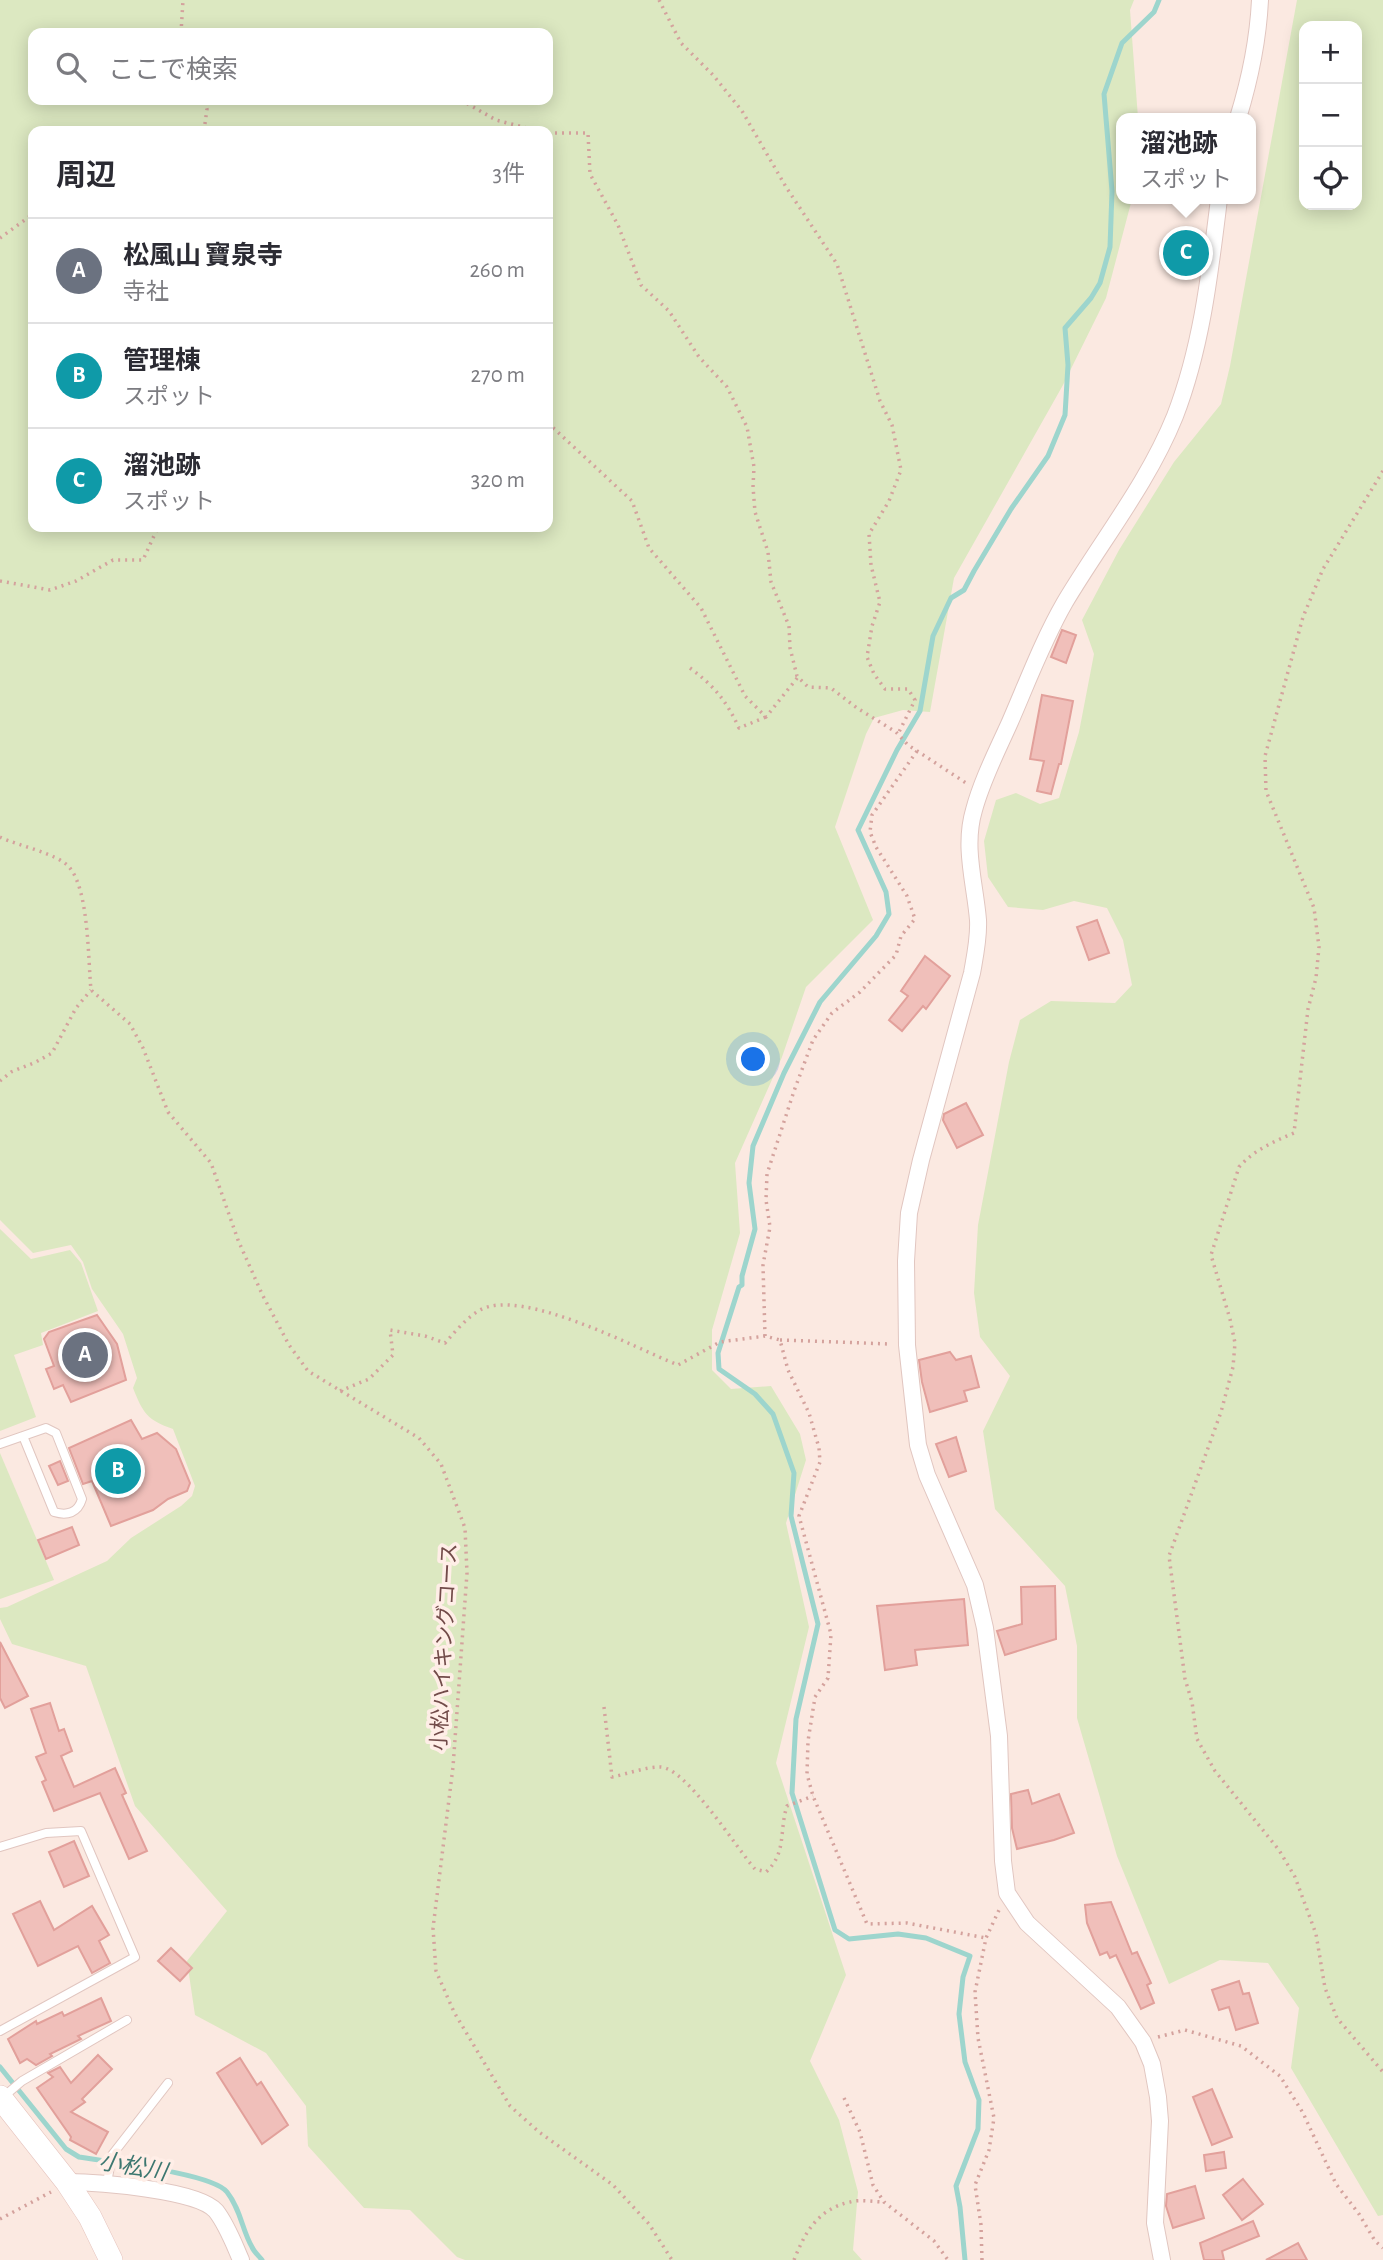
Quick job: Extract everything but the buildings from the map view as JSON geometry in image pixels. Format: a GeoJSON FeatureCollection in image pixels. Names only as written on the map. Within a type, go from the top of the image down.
{"type":"FeatureCollection","features":[{"type":"Feature","properties":{"kind":"street"},"geometry":{"type":"LineString","coordinates":[[1240,113],[1249,82],[1258,34],[1260,0]]}},
{"type":"Feature","properties":{"kind":"street"},"geometry":{"type":"LineString","coordinates":[[1162,2260],[1155,2223],[1160,2121],[1158,2097],[1152,2064],[1143,2042],[1118,2007],[1027,1923],[1007,1893],[1003,1861],[999,1736],[985,1628],[975,1585],[927,1475],[918,1445],[906,1345],[906,1261],[909,1213],[977,945],[978,921],[969,837],[973,812],[1064,604],[1121,516],[1175,415],[1200,330],[1218,204]]}},
{"type":"Feature","properties":{"kind":"street"},"geometry":{"type":"LineString","coordinates":[[4,2095],[90,2217],[111,2260]]}},
{"type":"Feature","properties":{"kind":"street"},"geometry":{"type":"LineString","coordinates":[[67,2182],[108,2177],[215,2209],[241,2260]]}},
{"type":"Feature","properties":{"kind":"lane"},"geometry":{"type":"LineString","coordinates":[[0,1444],[23,1436],[46,1429],[56,1433],[82,1499],[77,1509],[68,1514],[54,1511],[23,1436]]}},
{"type":"Feature","properties":{"kind":"lane"},"geometry":{"type":"LineString","coordinates":[[0,1847],[46,1833],[81,1831],[135,1957],[0,2031]]}},
{"type":"Feature","properties":{"kind":"lane"},"geometry":{"type":"LineString","coordinates":[[4,2095],[22,2081],[127,2020]]}},
{"type":"Feature","properties":{"kind":"lane"},"geometry":{"type":"LineString","coordinates":[[108,2177],[112,2155],[168,2082]]}},
{"type":"Feature","properties":{"kind":"path"},"geometry":{"type":"LineString","coordinates":[[181,28],[183,0]]}},
{"type":"Feature","properties":{"kind":"path"},"geometry":{"type":"LineString","coordinates":[[659,0],[681,43],[713,75],[742,111],[786,187],[837,264],[880,401],[892,425],[901,470],[889,502],[869,534],[871,565],[880,602],[872,626],[867,657],[874,674],[885,689],[908,689],[915,700],[897,733]]}},
{"type":"Feature","properties":{"kind":"path"},"geometry":{"type":"LineString","coordinates":[[205,126],[206,105]]}},
{"type":"Feature","properties":{"kind":"path"},"geometry":{"type":"LineString","coordinates":[[470,105],[496,120],[519,126]]}},
{"type":"Feature","properties":{"kind":"path"},"geometry":{"type":"LineString","coordinates":[[553,133],[588,133],[590,174],[618,225],[641,285],[668,311],[699,357],[727,387],[747,427],[754,467],[755,512],[768,552],[771,582],[789,626],[790,648],[797,676],[808,687],[831,688],[856,708],[897,733],[908,745],[980,792]]}},
{"type":"Feature","properties":{"kind":"path"},"geometry":{"type":"LineString","coordinates":[[0,238],[28,218]]}},
{"type":"Feature","properties":{"kind":"path"},"geometry":{"type":"LineString","coordinates":[[553,428],[632,501],[649,548],[701,608],[745,696],[766,717]]}},
{"type":"Feature","properties":{"kind":"path"},"geometry":{"type":"LineString","coordinates":[[1383,471],[1323,569],[1303,617],[1265,756],[1266,791],[1314,908],[1319,947],[1316,978],[1308,1009],[1294,1133],[1267,1144],[1238,1167],[1212,1255],[1235,1343],[1233,1367],[1221,1412],[1169,1556],[1185,1679],[1198,1739],[1214,1772],[1279,1850],[1295,1877],[1316,1934],[1325,1988],[1337,2018],[1383,2072]]}},
{"type":"Feature","properties":{"kind":"path"},"geometry":{"type":"LineString","coordinates":[[0,581],[32,589],[50,590],[76,581],[113,559],[143,560],[156,532]]}},
{"type":"Feature","properties":{"kind":"path"},"geometry":{"type":"LineString","coordinates":[[690,668],[712,685],[729,706],[738,728],[766,717],[797,676]]}},
{"type":"Feature","properties":{"kind":"path"},"geometry":{"type":"LineString","coordinates":[[765,1336],[763,1265],[769,1227],[767,1174],[794,1091],[813,1040],[832,1013],[860,992],[895,956],[901,936],[915,919],[906,896],[876,847],[870,832],[872,815],[917,751]]}},
{"type":"Feature","properties":{"kind":"path"},"geometry":{"type":"LineString","coordinates":[[0,837],[54,857],[69,867],[82,900],[91,990],[76,1008],[52,1053],[11,1072],[0,1081]]}},
{"type":"Feature","properties":{"kind":"path","name":"小松ハイキングコース"},"geometry":{"type":"LineString","coordinates":[[91,990],[130,1024],[143,1048],[168,1112],[211,1163],[238,1240],[289,1345],[309,1371],[419,1438],[441,1464],[465,1528],[467,1573],[464,1644],[453,1767],[433,1928],[436,1971],[454,2012],[510,2106],[538,2132],[613,2185],[649,2224],[671,2259]]}},
{"type":"Feature","properties":{"kind":"path"},"geometry":{"type":"LineString","coordinates":[[340,1391],[369,1379],[393,1355],[390,1330],[425,1336],[445,1343],[464,1322],[481,1310],[498,1305],[532,1308],[565,1317],[678,1365],[720,1342],[765,1336],[780,1340],[906,1345]]}},
{"type":"Feature","properties":{"kind":"path"},"geometry":{"type":"LineString","coordinates":[[780,1340],[788,1370],[809,1413],[819,1448],[820,1462],[799,1516],[831,1634],[828,1678],[815,1696],[808,1741],[807,1774],[813,1796],[867,1924],[907,1923],[986,1938]]}},
{"type":"Feature","properties":{"kind":"path"},"geometry":{"type":"LineString","coordinates":[[604,1707],[612,1777],[662,1767],[674,1773],[713,1812],[755,1869],[766,1872],[776,1864],[787,1806],[813,1796]]}},
{"type":"Feature","properties":{"kind":"path"},"geometry":{"type":"LineString","coordinates":[[982,2260],[981,2225],[975,2185],[989,2150],[994,2118],[978,2038],[975,1992],[986,1938],[1007,1893]]}},
{"type":"Feature","properties":{"kind":"path"},"geometry":{"type":"LineString","coordinates":[[1143,2042],[1185,2029],[1241,2046],[1280,2076],[1303,2113],[1336,2184],[1375,2241],[1383,2248]]}},
{"type":"Feature","properties":{"kind":"path"},"geometry":{"type":"LineString","coordinates":[[844,2098],[860,2132],[873,2185],[884,2202],[934,2241],[948,2260]]}},
{"type":"Feature","properties":{"kind":"path"},"geometry":{"type":"LineString","coordinates":[[0,2219],[46,2196],[67,2182]]}},
{"type":"Feature","properties":{"kind":"path"},"geometry":{"type":"LineString","coordinates":[[794,2260],[808,2228],[830,2210],[852,2201],[884,2202]]}},
{"type":"Feature","properties":{"kind":"green space"},"geometry":{"type":"Polygon","coordinates":[[[0,0],[1134,0],[1130,10],[1138,113],[1116,113],[1116,204],[1131,204],[1106,298],[1063,385],[954,578],[930,712],[903,710],[874,718],[866,734],[835,827],[873,920],[806,987],[782,1057],[735,1163],[740,1233],[712,1330],[712,1370],[731,1389],[771,1386],[800,1434],[806,1460],[786,1523],[809,1627],[776,1763],[846,1975],[810,2061],[839,2120],[858,2192],[853,2250],[862,2260],[465,2260],[457,2257],[410,2210],[364,2208],[308,2146],[306,2106],[266,2053],[195,2015],[187,1961],[227,1911],[135,1806],[86,1666],[12,1644],[0,1619],[0,1608],[107,1561],[131,1538],[181,1506],[192,1496],[195,1486],[173,1429],[152,1419],[140,1404],[133,1388],[137,1378],[123,1334],[92,1289],[83,1262],[71,1245],[33,1253],[0,1220],[0,0]]]}},
{"type":"Feature","properties":{"kind":"green space"},"geometry":{"type":"Polygon","coordinates":[[[1297,0],[1383,0],[1383,2215],[1378,2216],[1291,2068],[1299,2008],[1268,1963],[1220,1960],[1169,1984],[1117,1856],[1077,1718],[1077,1646],[1065,1586],[995,1509],[983,1431],[1010,1376],[980,1337],[974,1293],[978,1225],[1009,1062],[1020,1020],[1051,1001],[1115,1003],[1132,985],[1123,940],[1107,908],[1074,901],[1043,910],[1008,907],[988,877],[984,841],[996,800],[1016,793],[1040,804],[1059,798],[1079,732],[1094,654],[1082,620],[1119,550],[1174,462],[1221,404],[1297,0]]]}},
{"type":"Feature","properties":{"kind":"green space"},"geometry":{"type":"Polygon","coordinates":[[[0,1229],[31,1259],[70,1250],[81,1263],[98,1311],[41,1333],[43,1345],[14,1355],[36,1417],[0,1431],[0,1229]]]}},
{"type":"Feature","properties":{"kind":"green space"},"geometry":{"type":"Polygon","coordinates":[[[0,1453],[54,1580],[0,1599],[0,1453]]]}},
{"type":"Feature","properties":{"kind":"waterway"},"geometry":{"type":"LineString","coordinates":[[965,2260],[956,2186],[978,2129],[979,2100],[965,2062],[959,2014],[963,1977],[970,1956],[926,1938],[898,1934],[849,1939],[835,1930],[792,1793],[796,1719],[818,1624],[791,1516],[794,1473],[773,1414],[755,1394],[719,1369],[718,1353],[739,1287],[742,1285],[755,1229],[749,1183],[753,1146],[784,1073],[820,1002],[876,936],[889,914],[886,892],[858,830],[897,750],[920,711],[933,636],[951,598],[964,590],[1011,509],[1048,456],[1065,415],[1068,365],[1065,328],[1091,298],[1100,283],[1110,247],[1112,191],[1104,94],[1122,43],[1154,12],[1159,0]]}},
{"type":"Feature","properties":{"kind":"waterway","name":"小松川"},"geometry":{"type":"LineString","coordinates":[[0,2067],[66,2149],[79,2157],[181,2174],[218,2185],[227,2192],[253,2249],[262,2260]]}},
{"type":"Feature","properties":{"kind":"place","name":"溜池跡"},"geometry":{"type":"Point","coordinates":[1186,253]}},
{"type":"Feature","properties":{"kind":"place","name":"松風山 寶泉寺"},"geometry":{"type":"Point","coordinates":[85,1355]}},
{"type":"Feature","properties":{"kind":"place","name":"管理棟"},"geometry":{"type":"Point","coordinates":[118,1471]}}]}
